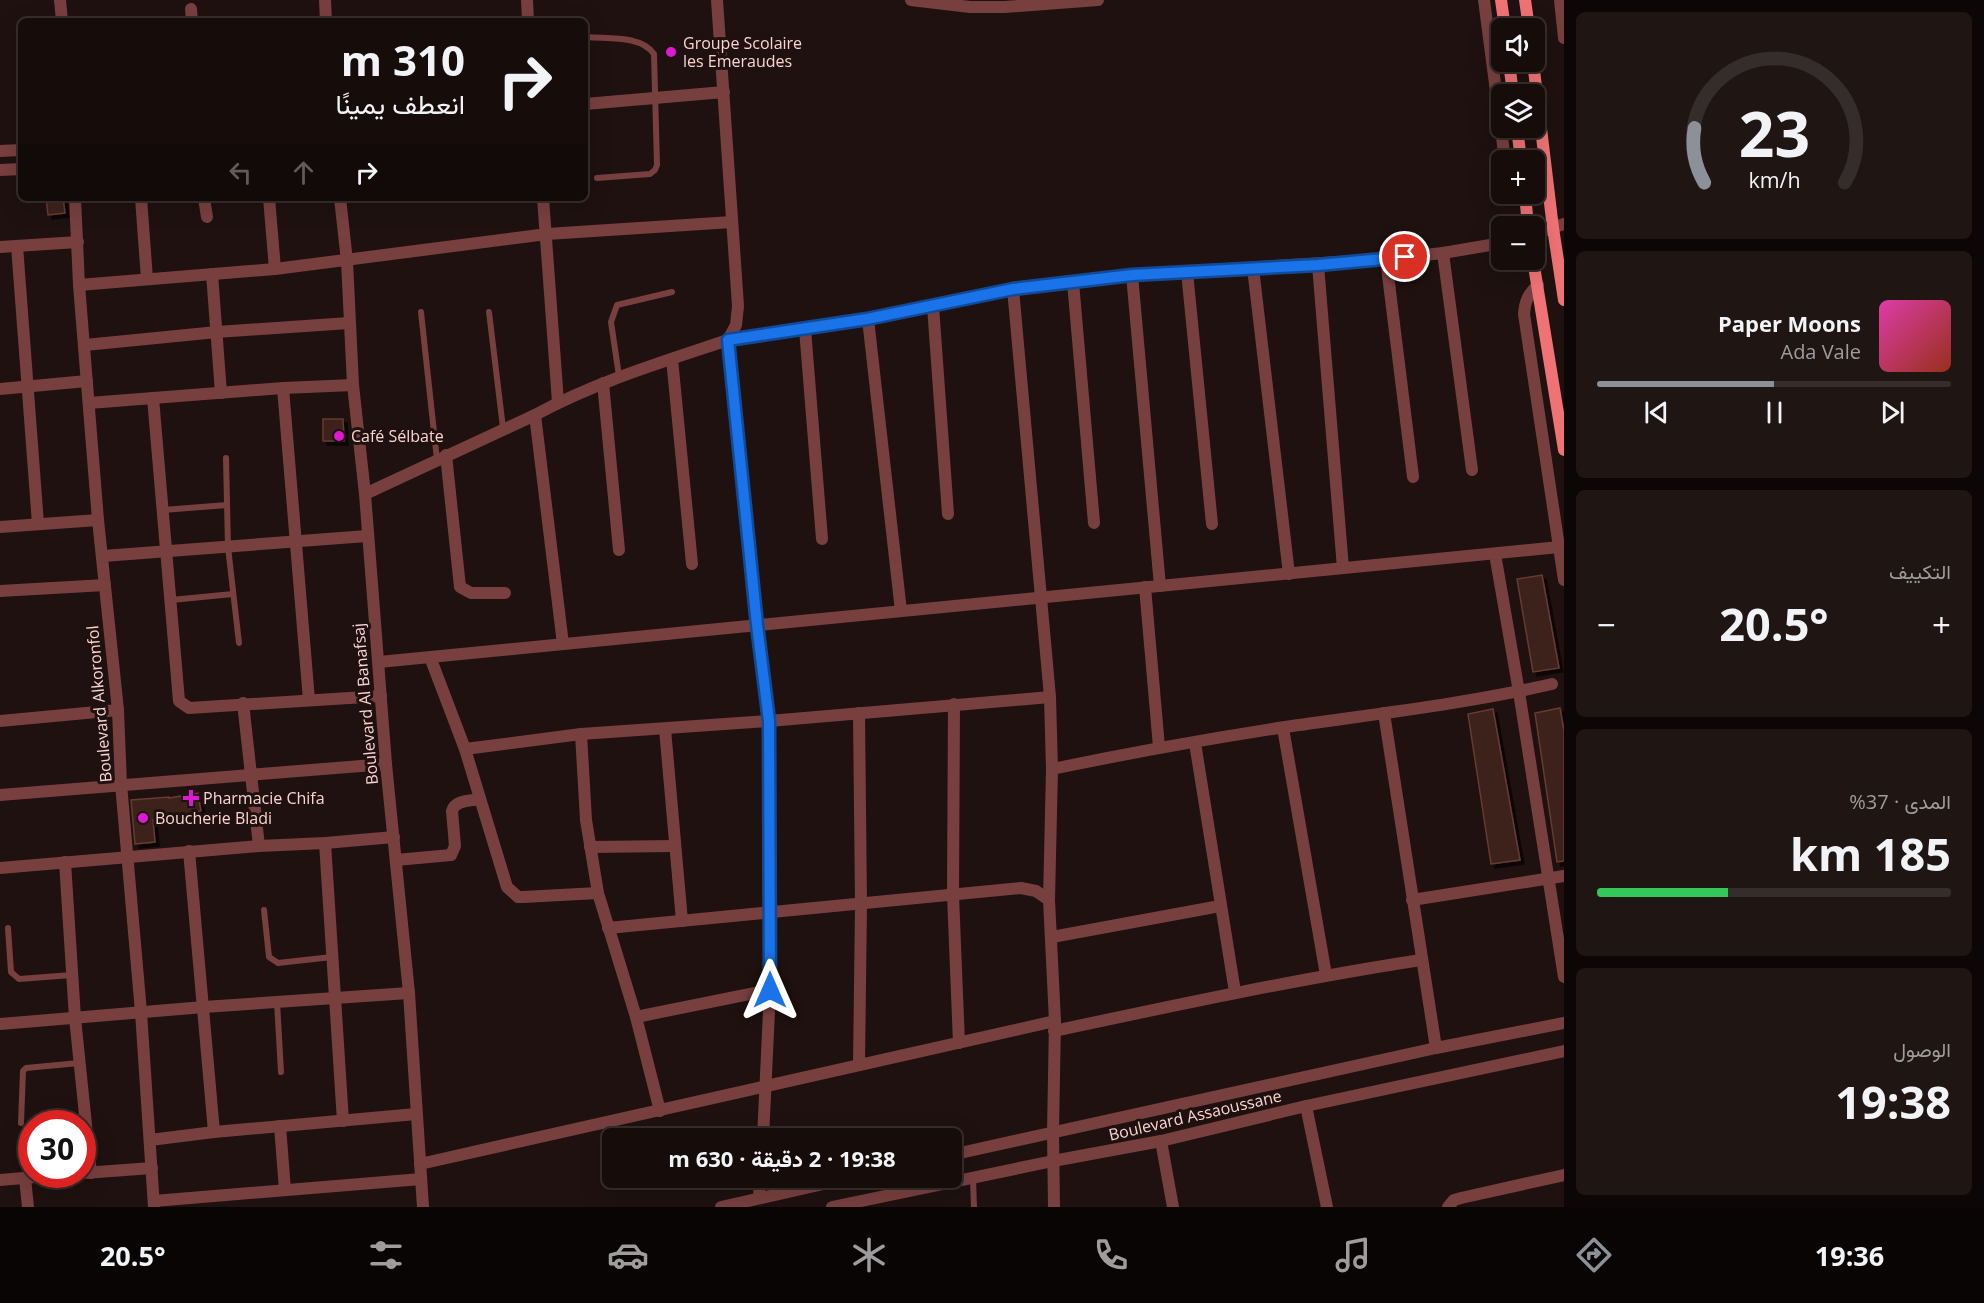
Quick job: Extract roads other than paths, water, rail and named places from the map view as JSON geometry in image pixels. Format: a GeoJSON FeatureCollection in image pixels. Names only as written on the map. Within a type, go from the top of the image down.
{"type":"FeatureCollection","features":[{"type":"Feature","properties":{"kind":"street"},"geometry":{"type":"LineString","coordinates":[[60,0],[62,18]]}},
{"type":"Feature","properties":{"kind":"street"},"geometry":{"type":"LineString","coordinates":[[325,0],[326,18]]}},
{"type":"Feature","properties":{"kind":"street"},"geometry":{"type":"LineString","coordinates":[[527,0],[528,18]]}},
{"type":"Feature","properties":{"kind":"street"},"geometry":{"type":"LineString","coordinates":[[717,0],[738,306],[736,326],[728,340],[769,721],[770,990],[764,1128]]}},
{"type":"Feature","properties":{"kind":"street"},"geometry":{"type":"LineString","coordinates":[[911,0],[970,7],[1005,7],[1044,2],[1098,0]]}},
{"type":"Feature","properties":{"kind":"street"},"geometry":{"type":"LineString","coordinates":[[1484,0],[1504,150]]}},
{"type":"Feature","properties":{"kind":"street"},"geometry":{"type":"LineString","coordinates":[[1501,0],[1504,18]]}},
{"type":"Feature","properties":{"kind":"street"},"geometry":{"type":"LineString","coordinates":[[1525,0],[1528,18]]}},
{"type":"Feature","properties":{"kind":"street"},"geometry":{"type":"LineString","coordinates":[[1560,0],[1564,38]]}},
{"type":"Feature","properties":{"kind":"street"},"geometry":{"type":"LineString","coordinates":[[1535,72],[1558,226],[1564,300]]}},
{"type":"Feature","properties":{"kind":"street"},"geometry":{"type":"LineString","coordinates":[[588,104],[724,92]]}},
{"type":"Feature","properties":{"kind":"street"},"geometry":{"type":"LineString","coordinates":[[0,151],[18,150]]}},
{"type":"Feature","properties":{"kind":"street"},"geometry":{"type":"LineString","coordinates":[[0,170],[18,169]]}},
{"type":"Feature","properties":{"kind":"street","name":"Boulevard Alkoronfol"},"geometry":{"type":"LineString","coordinates":[[75,201],[79,285],[98,520],[118,710],[154,1204]]}},
{"type":"Feature","properties":{"kind":"street"},"geometry":{"type":"LineString","coordinates":[[141,201],[147,279]]}},
{"type":"Feature","properties":{"kind":"street"},"geometry":{"type":"LineString","coordinates":[[204,201],[207,217]]}},
{"type":"Feature","properties":{"kind":"street"},"geometry":{"type":"LineString","coordinates":[[269,201],[275,269]]}},
{"type":"Feature","properties":{"kind":"street","name":"Boulevard Al Banafsaj"},"geometry":{"type":"LineString","coordinates":[[340,201],[353,385],[379,662],[386,764],[409,993],[423,1207]]}},
{"type":"Feature","properties":{"kind":"street"},"geometry":{"type":"LineString","coordinates":[[543,201],[558,402]]}},
{"type":"Feature","properties":{"kind":"street"},"geometry":{"type":"LineString","coordinates":[[79,285],[275,269],[547,234],[732,222]]}},
{"type":"Feature","properties":{"kind":"street"},"geometry":{"type":"LineString","coordinates":[[0,248],[78,242]]}},
{"type":"Feature","properties":{"kind":"street"},"geometry":{"type":"LineString","coordinates":[[364,494],[535,415],[558,402],[619,376],[728,340],[867,319],[1013,289],[1132,275],[1386,259],[1491,245]]}},
{"type":"Feature","properties":{"kind":"street"},"geometry":{"type":"LineString","coordinates":[[17,246],[38,524]]}},
{"type":"Feature","properties":{"kind":"street"},"geometry":{"type":"LineString","coordinates":[[1443,253],[1472,470]]}},
{"type":"Feature","properties":{"kind":"street"},"geometry":{"type":"LineString","coordinates":[[1386,259],[1413,477]]}},
{"type":"Feature","properties":{"kind":"street"},"geometry":{"type":"LineString","coordinates":[[1318,265],[1343,568]]}},
{"type":"Feature","properties":{"kind":"street"},"geometry":{"type":"LineString","coordinates":[[1253,268],[1289,574]]}},
{"type":"Feature","properties":{"kind":"street"},"geometry":{"type":"LineString","coordinates":[[1535,270],[1564,450]]}},
{"type":"Feature","properties":{"kind":"street"},"geometry":{"type":"LineString","coordinates":[[1187,272],[1212,524]]}},
{"type":"Feature","properties":{"kind":"street"},"geometry":{"type":"LineString","coordinates":[[212,274],[220,393]]}},
{"type":"Feature","properties":{"kind":"street"},"geometry":{"type":"LineString","coordinates":[[1132,275],[1160,586]]}},
{"type":"Feature","properties":{"kind":"street"},"geometry":{"type":"LineString","coordinates":[[1073,282],[1094,523]]}},
{"type":"Feature","properties":{"kind":"street"},"geometry":{"type":"LineString","coordinates":[[1538,285],[1526,299],[1524,314],[1564,580]]}},
{"type":"Feature","properties":{"kind":"street"},"geometry":{"type":"LineString","coordinates":[[1013,289],[1050,697],[1052,769],[1049,900],[1054,1026],[1054,1207]]}},
{"type":"Feature","properties":{"kind":"street"},"geometry":{"type":"LineString","coordinates":[[933,306],[948,514]]}},
{"type":"Feature","properties":{"kind":"street"},"geometry":{"type":"LineString","coordinates":[[867,319],[901,611]]}},
{"type":"Feature","properties":{"kind":"street"},"geometry":{"type":"LineString","coordinates":[[85,345],[217,332],[349,323]]}},
{"type":"Feature","properties":{"kind":"street"},"geometry":{"type":"LineString","coordinates":[[805,329],[822,539]]}},
{"type":"Feature","properties":{"kind":"street"},"geometry":{"type":"LineString","coordinates":[[672,359],[692,564]]}},
{"type":"Feature","properties":{"kind":"street"},"geometry":{"type":"LineString","coordinates":[[0,388],[87,381]]}},
{"type":"Feature","properties":{"kind":"street"},"geometry":{"type":"LineString","coordinates":[[603,383],[619,550]]}},
{"type":"Feature","properties":{"kind":"street"},"geometry":{"type":"LineString","coordinates":[[89,403],[353,385]]}},
{"type":"Feature","properties":{"kind":"street"},"geometry":{"type":"LineString","coordinates":[[283,388],[309,700]]}},
{"type":"Feature","properties":{"kind":"street"},"geometry":{"type":"LineString","coordinates":[[153,398],[179,701],[189,708],[381,696]]}},
{"type":"Feature","properties":{"kind":"street"},"geometry":{"type":"LineString","coordinates":[[535,415],[563,644]]}},
{"type":"Feature","properties":{"kind":"street"},"geometry":{"type":"LineString","coordinates":[[442,457],[460,587],[471,593],[505,593]]}},
{"type":"Feature","properties":{"kind":"street"},"geometry":{"type":"LineString","coordinates":[[0,527],[98,520]]}},
{"type":"Feature","properties":{"kind":"street"},"geometry":{"type":"LineString","coordinates":[[103,556],[367,536]]}},
{"type":"Feature","properties":{"kind":"street"},"geometry":{"type":"LineString","coordinates":[[379,662],[1559,547]]}},
{"type":"Feature","properties":{"kind":"street"},"geometry":{"type":"LineString","coordinates":[[1495,554],[1564,977]]}},
{"type":"Feature","properties":{"kind":"street"},"geometry":{"type":"LineString","coordinates":[[0,591],[105,585]]}},
{"type":"Feature","properties":{"kind":"street"},"geometry":{"type":"LineString","coordinates":[[1145,587],[1159,747]]}},
{"type":"Feature","properties":{"kind":"street"},"geometry":{"type":"LineString","coordinates":[[430,657],[465,749],[507,887],[518,897],[598,892]]}},
{"type":"Feature","properties":{"kind":"street"},"geometry":{"type":"LineString","coordinates":[[1052,769],[1159,747],[1519,692],[1552,684]]}},
{"type":"Feature","properties":{"kind":"street"},"geometry":{"type":"LineString","coordinates":[[465,749],[581,734],[769,721],[1050,697]]}},
{"type":"Feature","properties":{"kind":"street"},"geometry":{"type":"LineString","coordinates":[[243,703],[259,846]]}},
{"type":"Feature","properties":{"kind":"street"},"geometry":{"type":"LineString","coordinates":[[954,704],[953,895],[959,1043]]}},
{"type":"Feature","properties":{"kind":"street"},"geometry":{"type":"LineString","coordinates":[[0,721],[118,710]]}},
{"type":"Feature","properties":{"kind":"street"},"geometry":{"type":"LineString","coordinates":[[859,712],[861,904],[859,1065]]}},
{"type":"Feature","properties":{"kind":"street"},"geometry":{"type":"LineString","coordinates":[[1384,713],[1436,1048]]}},
{"type":"Feature","properties":{"kind":"street"},"geometry":{"type":"LineString","coordinates":[[1283,728],[1326,975]]}},
{"type":"Feature","properties":{"kind":"street"},"geometry":{"type":"LineString","coordinates":[[665,729],[682,921]]}},
{"type":"Feature","properties":{"kind":"street"},"geometry":{"type":"LineString","coordinates":[[581,734],[584,800],[598,892],[636,1017],[660,1111]]}},
{"type":"Feature","properties":{"kind":"street"},"geometry":{"type":"LineString","coordinates":[[1195,743],[1235,992]]}},
{"type":"Feature","properties":{"kind":"street"},"geometry":{"type":"LineString","coordinates":[[0,795],[386,764]]}},
{"type":"Feature","properties":{"kind":"street"},"geometry":{"type":"LineString","coordinates":[[396,860],[451,855],[455,846],[453,806],[457,803],[480,799]]}},
{"type":"Feature","properties":{"kind":"street"},"geometry":{"type":"LineString","coordinates":[[0,868],[189,851],[394,837]]}},
{"type":"Feature","properties":{"kind":"street"},"geometry":{"type":"LineString","coordinates":[[325,843],[343,1121]]}},
{"type":"Feature","properties":{"kind":"street"},"geometry":{"type":"LineString","coordinates":[[590,847],[675,846]]}},
{"type":"Feature","properties":{"kind":"street"},"geometry":{"type":"LineString","coordinates":[[189,851],[214,1132]]}},
{"type":"Feature","properties":{"kind":"street"},"geometry":{"type":"LineString","coordinates":[[65,862],[82,1110]]}},
{"type":"Feature","properties":{"kind":"street"},"geometry":{"type":"LineString","coordinates":[[1412,900],[1564,876]]}},
{"type":"Feature","properties":{"kind":"street"},"geometry":{"type":"LineString","coordinates":[[608,928],[1021,888],[1036,891],[1049,900]]}},
{"type":"Feature","properties":{"kind":"street"},"geometry":{"type":"LineString","coordinates":[[1052,937],[1220,906]]}},
{"type":"Feature","properties":{"kind":"street"},"geometry":{"type":"LineString","coordinates":[[420,1164],[959,1043],[1326,975],[1421,960]]}},
{"type":"Feature","properties":{"kind":"street"},"geometry":{"type":"LineString","coordinates":[[636,1017],[770,990]]}},
{"type":"Feature","properties":{"kind":"street"},"geometry":{"type":"LineString","coordinates":[[0,1024],[409,993]]}},
{"type":"Feature","properties":{"kind":"street"},"geometry":{"type":"LineString","coordinates":[[962,1153],[1436,1048],[1564,1023]]}},
{"type":"Feature","properties":{"kind":"street","name":"Boulevard Assaoussane"},"geometry":{"type":"LineString","coordinates":[[836,1207],[1053,1161],[1161,1141],[1564,1051]]}},
{"type":"Feature","properties":{"kind":"street"},"geometry":{"type":"LineString","coordinates":[[1306,1107],[1327,1207]]}},
{"type":"Feature","properties":{"kind":"street"},"geometry":{"type":"LineString","coordinates":[[150,1140],[417,1114]]}},
{"type":"Feature","properties":{"kind":"street"},"geometry":{"type":"LineString","coordinates":[[280,1126],[285,1190]]}},
{"type":"Feature","properties":{"kind":"street"},"geometry":{"type":"LineString","coordinates":[[1161,1141],[1173,1207]]}},
{"type":"Feature","properties":{"kind":"street"},"geometry":{"type":"LineString","coordinates":[[96,1172],[152,1168]]}},
{"type":"Feature","properties":{"kind":"street"},"geometry":{"type":"LineString","coordinates":[[1448,1207],[1454,1200],[1461,1198],[1564,1175]]}},
{"type":"Feature","properties":{"kind":"street"},"geometry":{"type":"LineString","coordinates":[[0,1180],[18,1179]]}},
{"type":"Feature","properties":{"kind":"street"},"geometry":{"type":"LineString","coordinates":[[154,1204],[421,1179]]}},
{"type":"Feature","properties":{"kind":"street"},"geometry":{"type":"LineString","coordinates":[[26,1188],[28,1207]]}},
{"type":"Feature","properties":{"kind":"street"},"geometry":{"type":"LineString","coordinates":[[759,1198],[760,1188]]}},
{"type":"Feature","properties":{"kind":"street"},"geometry":{"type":"LineString","coordinates":[[721,1207],[804,1188]]}},
{"type":"Feature","properties":{"kind":"lane"},"geometry":{"type":"LineString","coordinates":[[588,37],[638,42],[649,47],[654,54],[657,165],[655,170],[650,174],[597,178]]}},
{"type":"Feature","properties":{"kind":"lane"},"geometry":{"type":"LineString","coordinates":[[619,376],[611,322],[617,305],[672,292]]}},
{"type":"Feature","properties":{"kind":"lane"},"geometry":{"type":"LineString","coordinates":[[422,312],[442,457]]}},
{"type":"Feature","properties":{"kind":"lane"},"geometry":{"type":"LineString","coordinates":[[489,312],[503,428]]}},
{"type":"Feature","properties":{"kind":"lane"},"geometry":{"type":"LineString","coordinates":[[225,458],[228,547],[239,643]]}},
{"type":"Feature","properties":{"kind":"lane"},"geometry":{"type":"LineString","coordinates":[[163,510],[227,505]]}},
{"type":"Feature","properties":{"kind":"lane"},"geometry":{"type":"LineString","coordinates":[[171,600],[233,594]]}},
{"type":"Feature","properties":{"kind":"lane"},"geometry":{"type":"LineString","coordinates":[[264,910],[268,957],[272,960],[278,963],[332,957]]}},
{"type":"Feature","properties":{"kind":"lane"},"geometry":{"type":"LineString","coordinates":[[8,928],[11,972],[15,977],[19,979],[72,975]]}},
{"type":"Feature","properties":{"kind":"lane"},"geometry":{"type":"LineString","coordinates":[[277,1002],[281,1072]]}},
{"type":"Feature","properties":{"kind":"lane"},"geometry":{"type":"LineString","coordinates":[[21,1110],[22,1071],[26,1068],[79,1063]]}},
{"type":"Feature","properties":{"kind":"lane"},"geometry":{"type":"LineString","coordinates":[[973,1178],[974,1207]]}},
{"type":"Feature","properties":{"kind":"place","name":"Groupe Scolaire les Emeraudes"},"geometry":{"type":"Point","coordinates":[671,52]}},
{"type":"Feature","properties":{"kind":"place","name":"Café Sélbate"},"geometry":{"type":"Point","coordinates":[339,436]}},
{"type":"Feature","properties":{"kind":"place","name":"Pharmacie Chifa"},"geometry":{"type":"Point","coordinates":[191,798]}},
{"type":"Feature","properties":{"kind":"place","name":"Boucherie Bladi"},"geometry":{"type":"Point","coordinates":[143,818]}}]}
